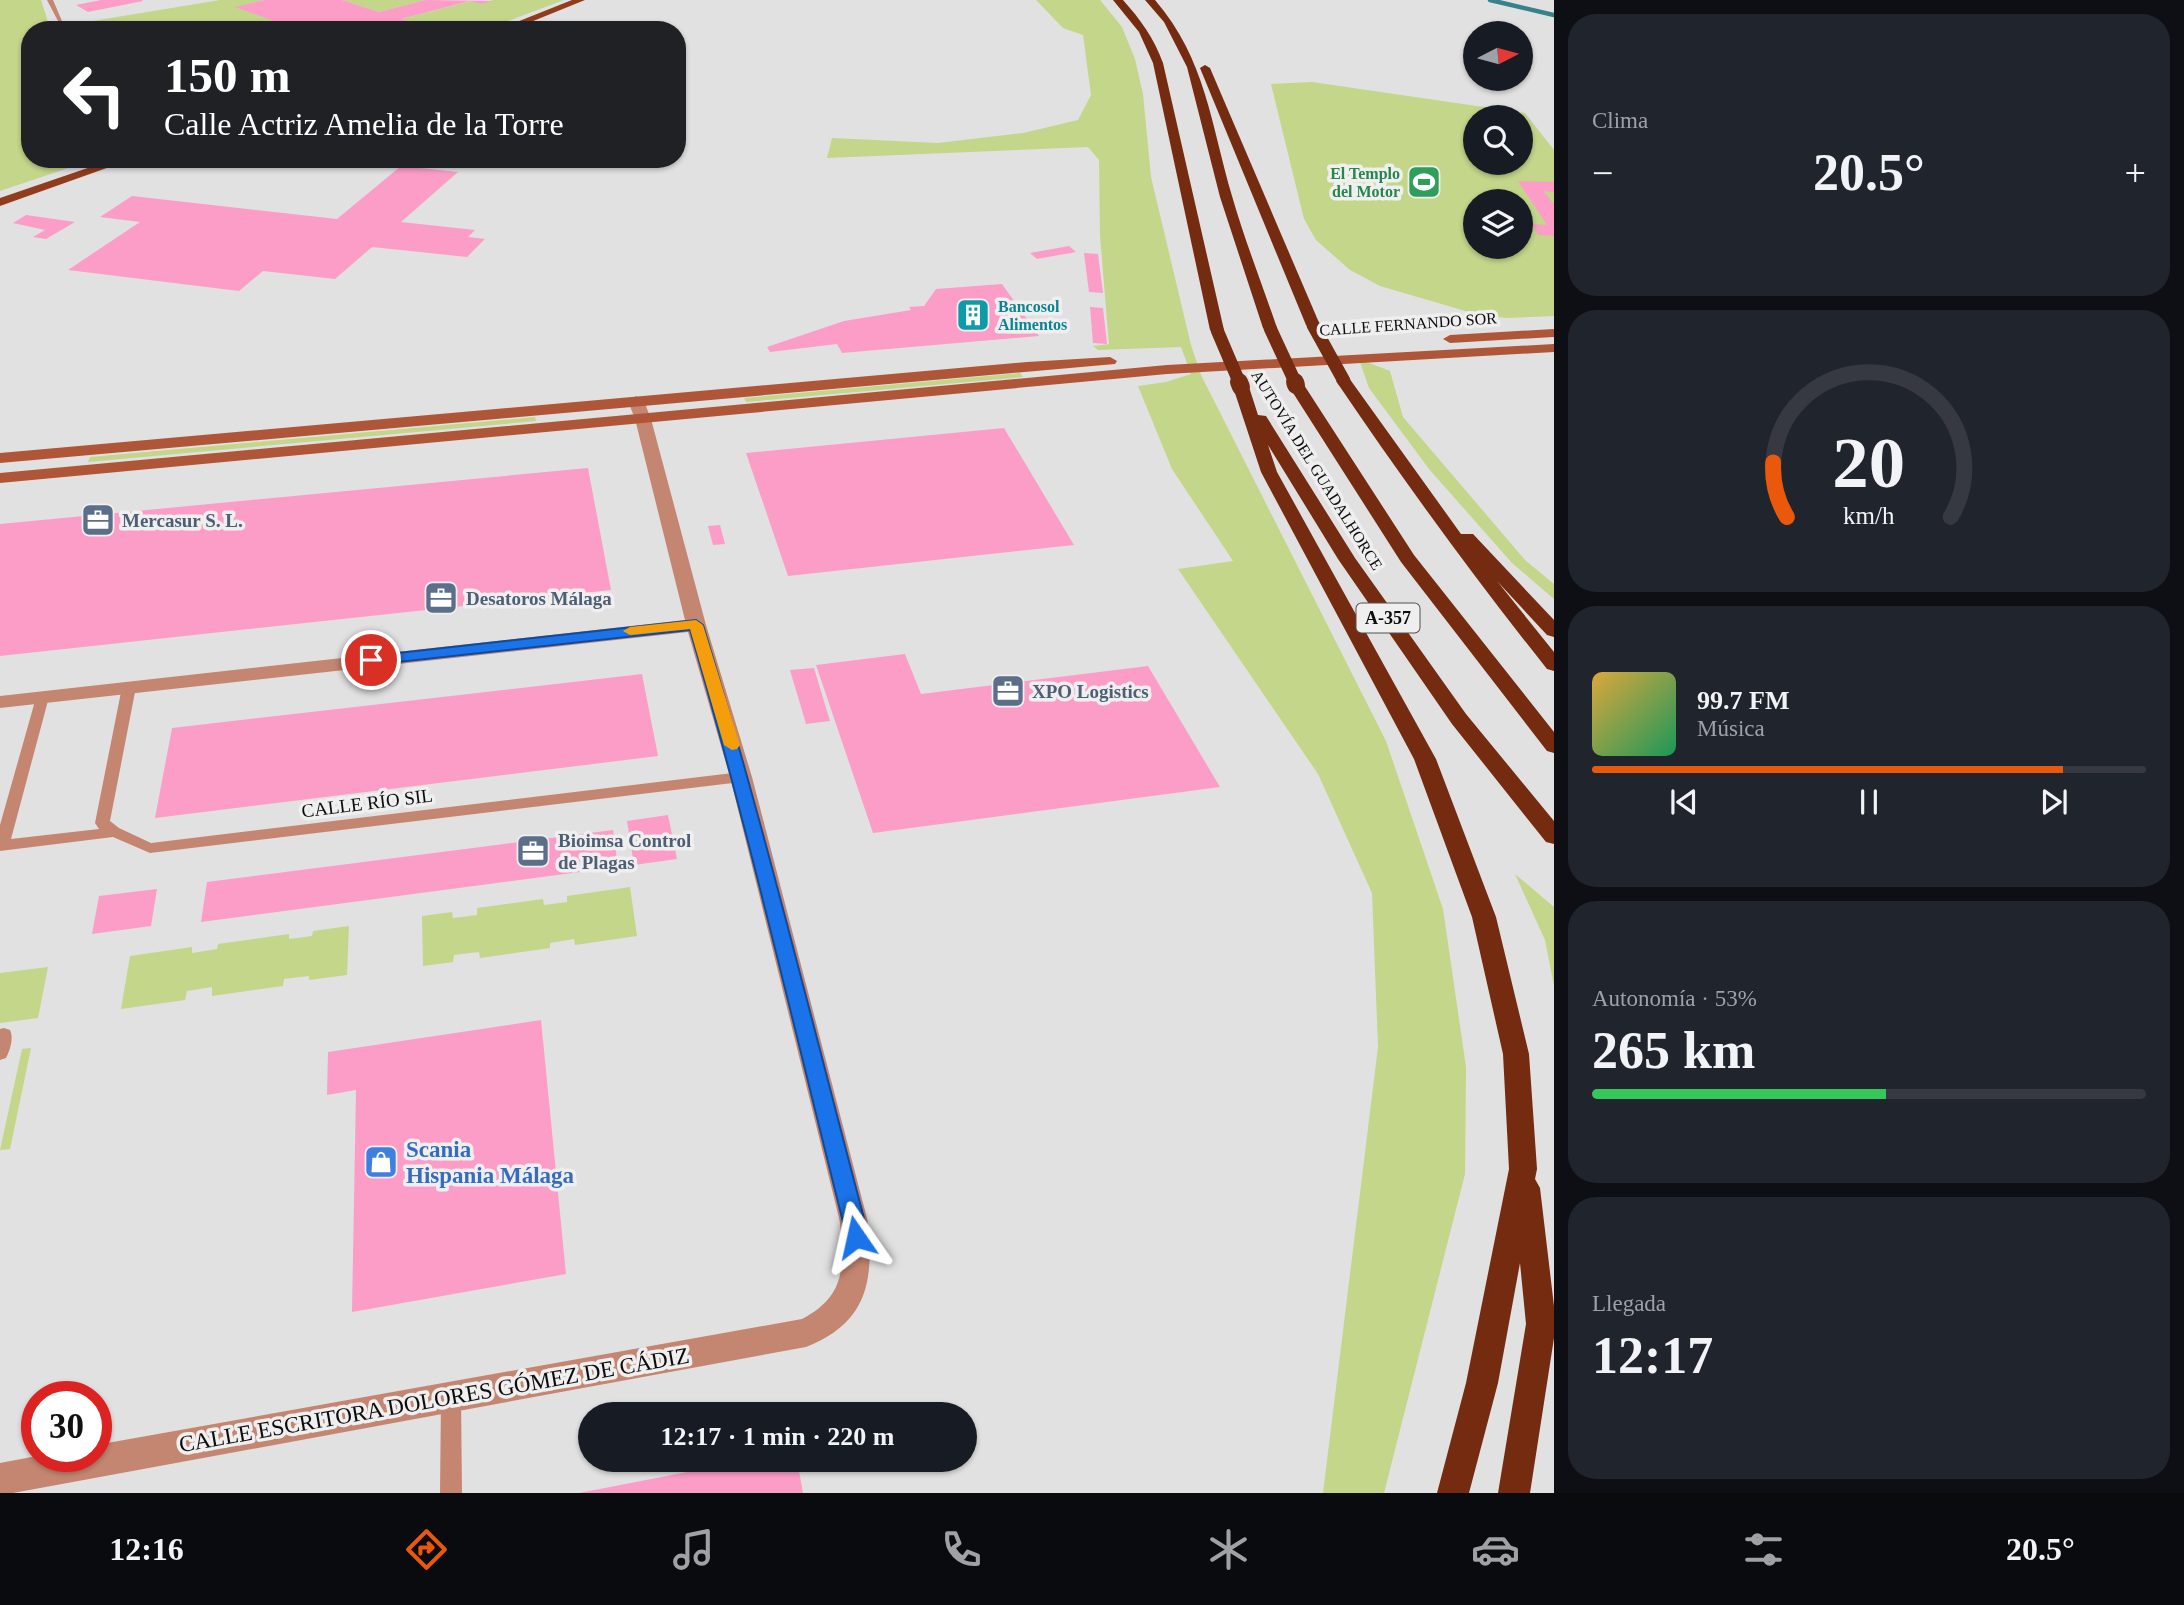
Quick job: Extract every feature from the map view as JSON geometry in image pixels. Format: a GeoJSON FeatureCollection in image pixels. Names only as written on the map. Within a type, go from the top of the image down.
{"type":"FeatureCollection","features":[{"type":"Feature","properties":{"kind":"highway","name":"AUTOVÍA DEL GUADALHORCE"},"geometry":{"type":"LineString","coordinates":[[1118,0],[1137,21],[1151,44],[1159,69],[1217,330],[1241,387],[1347,559],[1459,719],[1554,836]]}},
{"type":"Feature","properties":{"kind":"highway","name":"AUTOVÍA DEL GUADALHORCE"},"geometry":{"type":"LineString","coordinates":[[1150,0],[1169,20],[1183,45],[1200,89],[1226,196],[1270,328],[1296,385],[1407,558],[1554,746]]}},
{"type":"Feature","properties":{"kind":"highway"},"geometry":{"type":"LineString","coordinates":[[1169,20],[1194,43],[1313,326],[1344,381],[1406,473],[1482,577],[1554,665]]}},
{"type":"Feature","properties":{"kind":"highway"},"geometry":{"type":"LineString","coordinates":[[1241,387],[1269,472],[1425,759],[1484,918],[1516,1054],[1523,1168],[1541,1324],[1514,1493]]}},
{"type":"Feature","properties":{"kind":"highway"},"geometry":{"type":"LineString","coordinates":[[1406,473],[1554,631]]}},
{"type":"Feature","properties":{"kind":"highway"},"geometry":{"type":"LineString","coordinates":[[1453,1493],[1482,1383],[1523,1168]]}},
{"type":"Feature","properties":{"kind":"main road"},"geometry":{"type":"LineString","coordinates":[[525,21],[580,0]]}},
{"type":"Feature","properties":{"kind":"main road"},"geometry":{"type":"LineString","coordinates":[[0,202],[100,168]]}},
{"type":"Feature","properties":{"kind":"street","name":"CALLE FERNANDO SOR"},"geometry":{"type":"LineString","coordinates":[[1267,356],[1554,333]]}},
{"type":"Feature","properties":{"kind":"street","name":"CALLE FERNANDO SOR"},"geometry":{"type":"LineString","coordinates":[[1267,356],[1554,348]]}},
{"type":"Feature","properties":{"kind":"street"},"geometry":{"type":"LineString","coordinates":[[0,458],[1039,383],[1267,356]]}},
{"type":"Feature","properties":{"kind":"street"},"geometry":{"type":"LineString","coordinates":[[0,478],[639,410]]}},
{"type":"Feature","properties":{"kind":"street"},"geometry":{"type":"LineString","coordinates":[[639,410],[696,625],[741,777]]}},
{"type":"Feature","properties":{"kind":"street"},"geometry":{"type":"LineString","coordinates":[[0,702],[696,625]]}},
{"type":"Feature","properties":{"kind":"street","name":"CALLE ESCRITORA DOLORES GÓMEZ DE CÁDIZ"},"geometry":{"type":"LineString","coordinates":[[0,1479],[806,1334],[836,1315],[852,1292],[857,1252],[854,1222],[741,777]]}},
{"type":"Feature","properties":{"kind":"lane"},"geometry":{"type":"LineString","coordinates":[[50,0],[60,20]]}},
{"type":"Feature","properties":{"kind":"lane"},"geometry":{"type":"LineString","coordinates":[[114,832],[102,823],[129,687]]}},
{"type":"Feature","properties":{"kind":"lane"},"geometry":{"type":"LineString","coordinates":[[42,697],[1,845],[114,832]]}},
{"type":"Feature","properties":{"kind":"lane","name":"CALLE RÍO SIL"},"geometry":{"type":"LineString","coordinates":[[114,832],[150,848],[741,777]]}},
{"type":"Feature","properties":{"kind":"lane"},"geometry":{"type":"LineString","coordinates":[[0,1053],[4,1035]]}},
{"type":"Feature","properties":{"kind":"lane"},"geometry":{"type":"LineString","coordinates":[[451,1397],[451,1493]]}},
{"type":"Feature","properties":{"kind":"green space"},"geometry":{"type":"Polygon","coordinates":[[[0,0],[41,0],[48,21],[21,21],[21,168],[68,168],[0,191],[0,0]]]}},
{"type":"Feature","properties":{"kind":"green space"},"geometry":{"type":"Polygon","coordinates":[[[220,0],[265,0],[237,7],[275,21],[92,21],[220,0]]]}},
{"type":"Feature","properties":{"kind":"green space"},"geometry":{"type":"Polygon","coordinates":[[[342,0],[425,0],[379,12],[342,0]]]}},
{"type":"Feature","properties":{"kind":"green space"},"geometry":{"type":"Polygon","coordinates":[[[493,0],[564,0],[508,21],[401,19],[471,1],[481,4],[493,0]]]}},
{"type":"Feature","properties":{"kind":"green space"},"geometry":{"type":"Polygon","coordinates":[[[1036,0],[1100,0],[1122,27],[1135,59],[1143,94],[1151,177],[1191,345],[1201,375],[1386,741],[1443,909],[1466,1067],[1465,1174],[1384,1493],[1323,1493],[1378,1047],[1372,893],[1318,774],[1178,569],[1233,561],[1172,469],[1138,386],[1166,382],[1191,374],[1181,347],[1098,350],[1093,346],[1109,344],[1100,236],[1099,160],[1088,147],[827,158],[832,138],[938,143],[1023,133],[1078,120],[1091,95],[1083,35],[1063,28],[1036,0]]]}},
{"type":"Feature","properties":{"kind":"green space","name":"El Templo del Motor"},"geometry":{"type":"Polygon","coordinates":[[[1312,82],[1470,105],[1463,105],[1463,175],[1533,175],[1533,123],[1554,150],[1554,316],[1507,318],[1479,315],[1380,286],[1350,270],[1316,240],[1304,219],[1271,84],[1312,82]]]}},
{"type":"Feature","properties":{"kind":"green space"},"geometry":{"type":"Polygon","coordinates":[[[1359,359],[1390,371],[1403,417],[1525,560],[1554,584],[1554,599],[1512,563],[1429,469],[1369,388],[1359,359]]]}},
{"type":"Feature","properties":{"kind":"green space"},"geometry":{"type":"Polygon","coordinates":[[[1020,373],[1023,377],[746,402],[744,398],[1020,373]]]}},
{"type":"Feature","properties":{"kind":"green space"},"geometry":{"type":"Polygon","coordinates":[[[535,417],[536,421],[88,462],[90,457],[535,417]]]}},
{"type":"Feature","properties":{"kind":"green space"},"geometry":{"type":"Polygon","coordinates":[[[1515,874],[1554,907],[1554,986],[1545,940],[1515,874]]]}},
{"type":"Feature","properties":{"kind":"green space"},"geometry":{"type":"Polygon","coordinates":[[[630,887],[637,936],[575,945],[574,939],[550,943],[550,948],[480,958],[479,952],[454,955],[453,962],[423,966],[422,916],[452,912],[453,918],[477,915],[477,908],[543,899],[544,905],[567,902],[567,896],[630,887]]]}},
{"type":"Feature","properties":{"kind":"green space"},"geometry":{"type":"Polygon","coordinates":[[[349,926],[347,975],[309,980],[309,976],[284,979],[283,986],[212,996],[212,987],[187,991],[185,1000],[121,1009],[130,956],[192,947],[192,953],[217,949],[218,944],[289,934],[289,939],[312,936],[313,931],[349,926]]]}},
{"type":"Feature","properties":{"kind":"green space"},"geometry":{"type":"Polygon","coordinates":[[[48,967],[38,1018],[0,1023],[0,973],[48,967]]]}},
{"type":"Feature","properties":{"kind":"green space"},"geometry":{"type":"Polygon","coordinates":[[[31,1048],[10,1149],[0,1150],[22,1049],[31,1048]]]}},
{"type":"Feature","properties":{"kind":"building"},"geometry":{"type":"Polygon","coordinates":[[[101,0],[143,1],[88,12],[76,5],[101,0]]]}},
{"type":"Feature","properties":{"kind":"building"},"geometry":{"type":"Polygon","coordinates":[[[265,0],[342,0],[379,12],[425,0],[492,1],[481,4],[470,1],[401,19],[406,21],[274,21],[235,7],[265,0]]]}},
{"type":"Feature","properties":{"kind":"building"},"geometry":{"type":"Polygon","coordinates":[[[399,168],[458,172],[401,222],[475,230],[468,237],[485,239],[467,257],[372,247],[335,279],[263,271],[239,291],[68,270],[140,222],[100,217],[132,196],[337,219],[399,168]]]}},
{"type":"Feature","properties":{"kind":"building"},"geometry":{"type":"Polygon","coordinates":[[[1518,181],[1554,182],[1554,192],[1543,191],[1554,204],[1554,236],[1538,235],[1533,224],[1547,225],[1533,204],[1533,189],[1523,189],[1518,181]]]}},
{"type":"Feature","properties":{"kind":"building"},"geometry":{"type":"Polygon","coordinates":[[[26,215],[75,222],[46,239],[33,237],[45,230],[13,223],[26,215]]]}},
{"type":"Feature","properties":{"kind":"building"},"geometry":{"type":"Polygon","coordinates":[[[1069,246],[1076,252],[1037,259],[1030,253],[1069,246]]]}},
{"type":"Feature","properties":{"kind":"building"},"geometry":{"type":"Polygon","coordinates":[[[1084,253],[1098,254],[1103,293],[1089,292],[1084,253]]]}},
{"type":"Feature","properties":{"kind":"building"},"geometry":{"type":"Polygon","coordinates":[[[1002,284],[1039,336],[842,353],[837,344],[770,352],[767,347],[844,321],[924,306],[936,289],[1002,284]]]}},
{"type":"Feature","properties":{"kind":"building"},"geometry":{"type":"Polygon","coordinates":[[[1090,307],[1103,308],[1107,344],[1093,343],[1090,307]]]}},
{"type":"Feature","properties":{"kind":"building"},"geometry":{"type":"Polygon","coordinates":[[[1004,428],[1074,545],[788,576],[746,453],[1004,428]]]}},
{"type":"Feature","properties":{"kind":"building"},"geometry":{"type":"Polygon","coordinates":[[[588,468],[611,590],[0,656],[0,524],[588,468]]]}},
{"type":"Feature","properties":{"kind":"building"},"geometry":{"type":"Polygon","coordinates":[[[720,525],[725,544],[713,545],[708,526],[720,525]]]}},
{"type":"Feature","properties":{"kind":"building"},"geometry":{"type":"Polygon","coordinates":[[[905,654],[921,694],[1148,666],[1220,787],[873,833],[816,665],[905,654]]]}},
{"type":"Feature","properties":{"kind":"building"},"geometry":{"type":"Polygon","coordinates":[[[814,668],[830,721],[806,724],[790,670],[814,668]]]}},
{"type":"Feature","properties":{"kind":"building"},"geometry":{"type":"Polygon","coordinates":[[[642,674],[658,756],[155,818],[172,728],[642,674]]]}},
{"type":"Feature","properties":{"kind":"building"},"geometry":{"type":"Polygon","coordinates":[[[668,815],[677,859],[634,865],[627,821],[668,815]]]}},
{"type":"Feature","properties":{"kind":"building"},"geometry":{"type":"Polygon","coordinates":[[[613,830],[618,867],[201,922],[207,882],[613,830]]]}},
{"type":"Feature","properties":{"kind":"building"},"geometry":{"type":"Polygon","coordinates":[[[157,889],[151,926],[92,934],[99,896],[157,889]]]}},
{"type":"Feature","properties":{"kind":"building"},"geometry":{"type":"Polygon","coordinates":[[[541,1020],[566,1274],[352,1312],[356,1090],[327,1095],[328,1052],[541,1020]]]}},
{"type":"Feature","properties":{"kind":"building"},"geometry":{"type":"Polygon","coordinates":[[[687,1472],[799,1472],[803,1493],[579,1493],[687,1472]]]}},
{"type":"Feature","properties":{"kind":"waterway"},"geometry":{"type":"LineString","coordinates":[[1490,0],[1554,15]]}},
{"type":"Feature","properties":{"kind":"slow traffic"},"geometry":{"type":"LineString","coordinates":[[630,631],[696,625],[732,745]]}},
{"type":"Feature","properties":{"kind":"place","name":"El Templo del Motor"},"geometry":{"type":"Point","coordinates":[1424,182]}},
{"type":"Feature","properties":{"kind":"place","name":"Bancosol Alimentos"},"geometry":{"type":"Point","coordinates":[973,315]}},
{"type":"Feature","properties":{"kind":"place","name":"Mercasur S. L."},"geometry":{"type":"Point","coordinates":[98,520]}},
{"type":"Feature","properties":{"kind":"place","name":"Desatoros Málaga"},"geometry":{"type":"Point","coordinates":[441,598]}},
{"type":"Feature","properties":{"kind":"place","name":"XPO Logistics"},"geometry":{"type":"Point","coordinates":[1008,691]}},
{"type":"Feature","properties":{"kind":"place","name":"Bioimsa Control de Plagas"},"geometry":{"type":"Point","coordinates":[533,851]}},
{"type":"Feature","properties":{"kind":"place","name":"Scania Hispania Málaga"},"geometry":{"type":"Point","coordinates":[381,1162]}},
{"type":"Feature","properties":{"kind":"route"},"geometry":{"type":"LineString","coordinates":[[371,660],[696,625],[741,777],[856,1237]]}}]}
